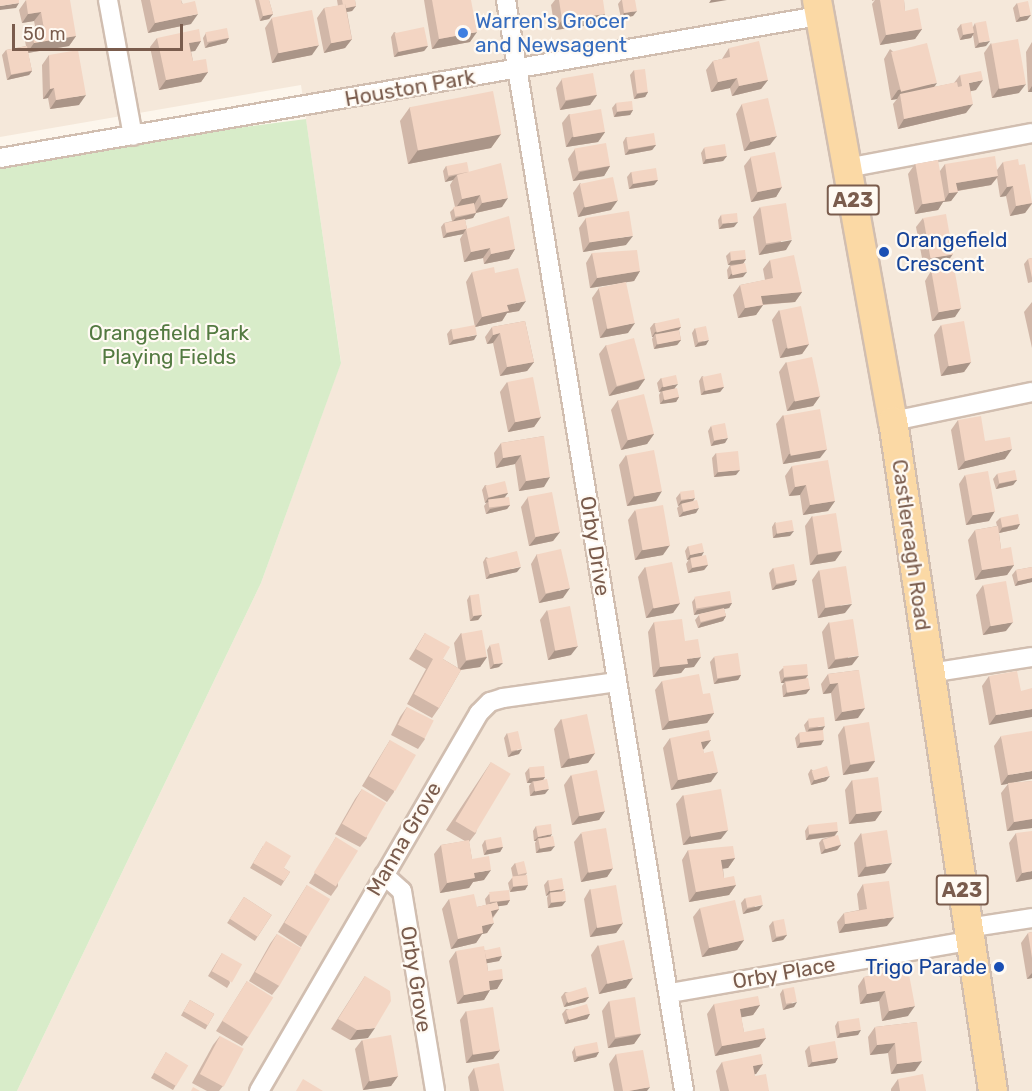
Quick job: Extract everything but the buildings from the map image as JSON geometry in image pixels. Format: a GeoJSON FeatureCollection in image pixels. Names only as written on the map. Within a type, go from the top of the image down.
{"type":"FeatureCollection","features":[{"type":"Feature","properties":{"kind":"main road","name":"Castlereagh Road"},"geometry":{"type":"LineString","coordinates":[[818,8],[893,421],[993,1091]]}},
{"type":"Feature","properties":{"kind":"street"},"geometry":{"type":"LineString","coordinates":[[108,0],[133,136]]}},
{"type":"Feature","properties":{"kind":"street","name":"Orby Drive"},"geometry":{"type":"LineString","coordinates":[[506,0],[670,993],[684,1091]]}},
{"type":"Feature","properties":{"kind":"street","name":"Houston Park"},"geometry":{"type":"LineString","coordinates":[[0,158],[517,69],[818,8]]}},
{"type":"Feature","properties":{"kind":"street"},"geometry":{"type":"LineString","coordinates":[[847,168],[1032,133]]}},
{"type":"Feature","properties":{"kind":"street"},"geometry":{"type":"LineString","coordinates":[[893,421],[1032,392]]}},
{"type":"Feature","properties":{"kind":"street"},"geometry":{"type":"LineString","coordinates":[[930,673],[1032,657]]}},
{"type":"Feature","properties":{"kind":"street","name":"Manna Grove"},"geometry":{"type":"LineString","coordinates":[[259,1091],[453,754],[490,702],[617,682]]}},
{"type":"Feature","properties":{"kind":"street","name":"Orby Grove"},"geometry":{"type":"LineString","coordinates":[[384,875],[402,891],[435,1091]]}},
{"type":"Feature","properties":{"kind":"street"},"geometry":{"type":"LineString","coordinates":[[968,935],[1032,918]]}},
{"type":"Feature","properties":{"kind":"street","name":"Orby Place"},"geometry":{"type":"LineString","coordinates":[[670,993],[968,935]]}},
{"type":"Feature","properties":{"kind":"shaded area"},"geometry":{"type":"Polygon","coordinates":[[[0,0],[1032,0],[1032,1091],[17,1091],[261,583],[341,362],[301,85],[0,137],[0,0]]]}},
{"type":"Feature","properties":{"kind":"green space","name":"Orangefield Park Playing Fields"},"geometry":{"type":"Polygon","coordinates":[[[306,119],[341,363],[261,583],[17,1091],[0,1091],[0,167],[183,135],[306,119]]]}},
{"type":"Feature","properties":{"kind":"place","name":"Warren's Grocer and Newsagent"},"geometry":{"type":"Point","coordinates":[463,33]}},
{"type":"Feature","properties":{"kind":"place","name":"Orangefield Crescent"},"geometry":{"type":"Point","coordinates":[884,252]}},
{"type":"Feature","properties":{"kind":"place","name":"Trigo Parade"},"geometry":{"type":"Point","coordinates":[999,967]}}]}
